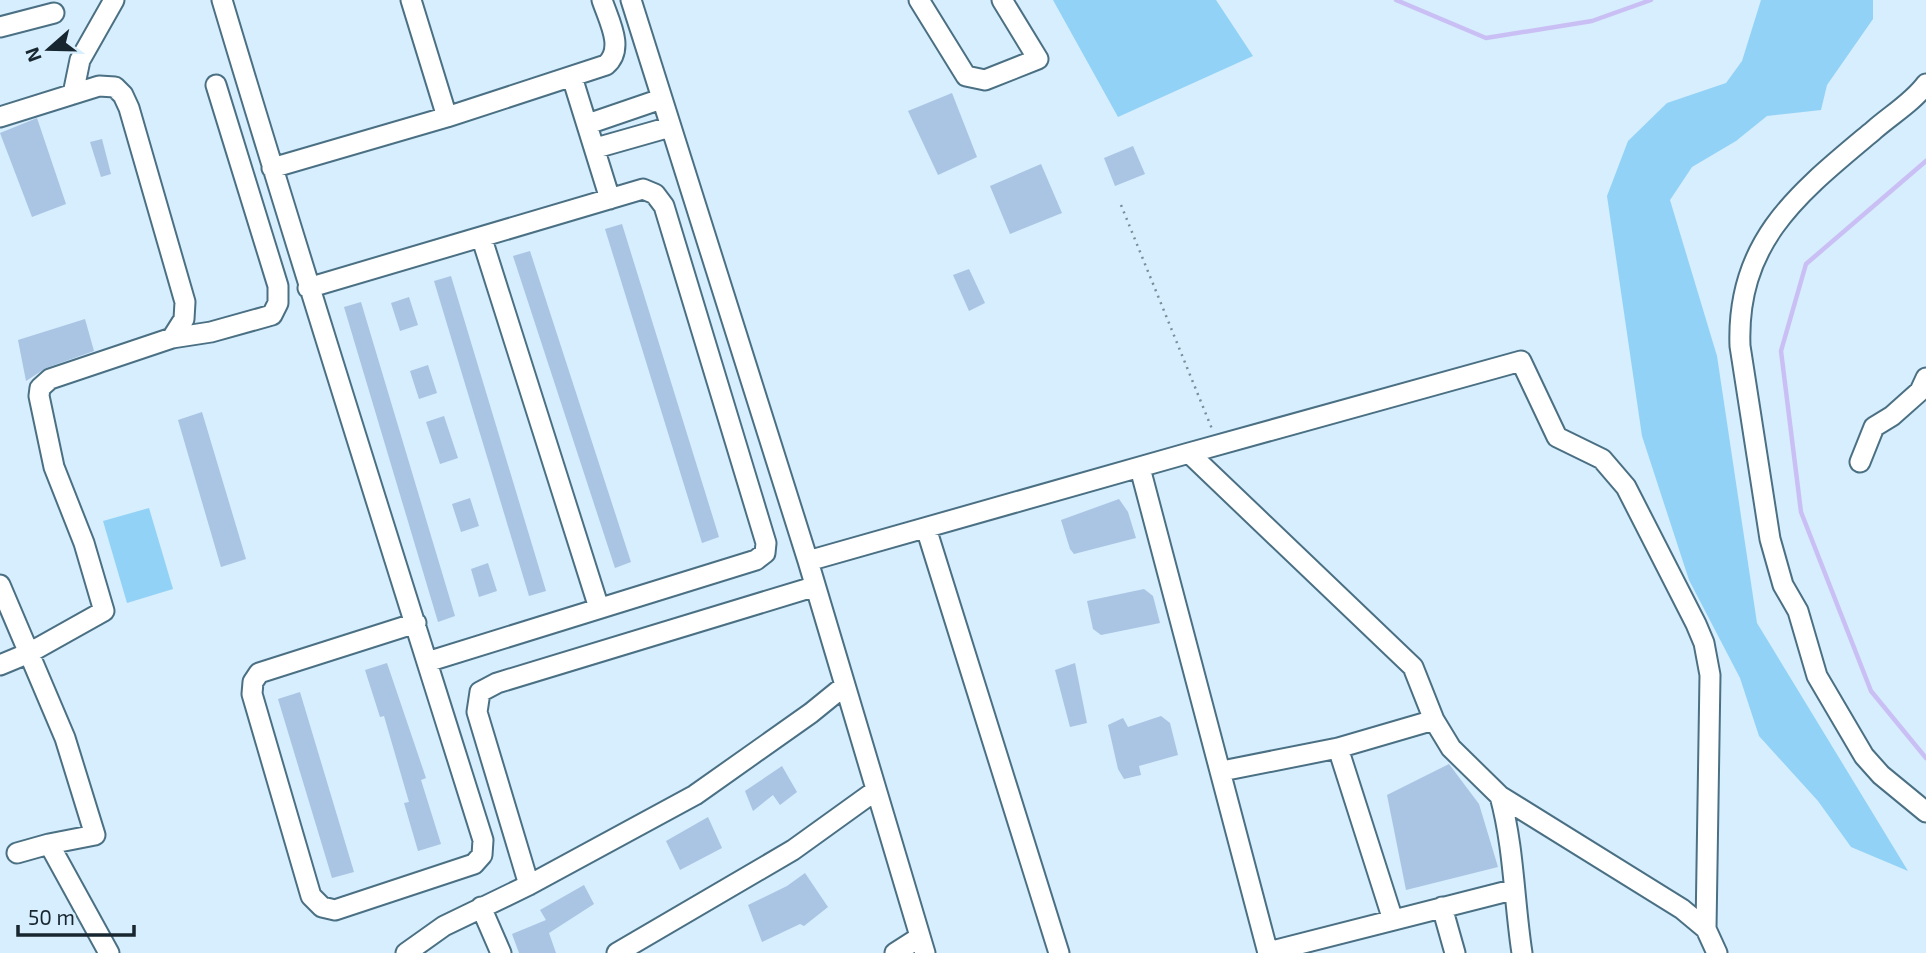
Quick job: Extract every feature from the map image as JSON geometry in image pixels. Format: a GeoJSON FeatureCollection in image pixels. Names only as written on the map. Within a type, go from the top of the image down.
{"type":"FeatureCollection","features":[{"type":"Feature","properties":{"kind":"street"},"geometry":{"type":"LineString","coordinates":[[73,94],[80,60],[114,0]]}},
{"type":"Feature","properties":{"kind":"street"},"geometry":{"type":"LineString","coordinates":[[222,0],[308,288],[416,623],[483,840],[482,855],[474,864],[335,910],[322,907],[312,896],[252,694],[253,682],[260,673],[416,623]]}},
{"type":"Feature","properties":{"kind":"street"},"geometry":{"type":"LineString","coordinates":[[411,0],[447,117]]}},
{"type":"Feature","properties":{"kind":"street"},"geometry":{"type":"LineString","coordinates":[[272,168],[447,117],[606,65],[614,59],[617,47],[602,0]]}},
{"type":"Feature","properties":{"kind":"street"},"geometry":{"type":"LineString","coordinates":[[631,0],[808,561],[813,587],[923,945],[894,953]]}},
{"type":"Feature","properties":{"kind":"street"},"geometry":{"type":"LineString","coordinates":[[919,0],[966,76],[985,80],[1038,59],[1002,0]]}},
{"type":"Feature","properties":{"kind":"street"},"geometry":{"type":"LineString","coordinates":[[0,27],[54,13]]}},
{"type":"Feature","properties":{"kind":"street"},"geometry":{"type":"LineString","coordinates":[[572,77],[589,124],[610,199]]}},
{"type":"Feature","properties":{"kind":"street"},"geometry":{"type":"LineString","coordinates":[[0,117],[109,84],[123,94],[185,302],[184,319],[172,338]]}},
{"type":"Feature","properties":{"kind":"street"},"geometry":{"type":"LineString","coordinates":[[1926,84],[1803,191],[1778,220],[1762,243],[1746,280],[1738,314],[1740,346],[1770,539],[1783,585],[1798,611],[1810,659],[1864,756],[1881,775],[1926,813]]}},
{"type":"Feature","properties":{"kind":"street"},"geometry":{"type":"LineString","coordinates":[[0,665],[29,653],[104,611],[84,542],[54,467],[39,396],[40,388],[50,379],[172,338],[272,315],[278,303],[278,286],[216,85]]}},
{"type":"Feature","properties":{"kind":"street"},"geometry":{"type":"LineString","coordinates":[[589,124],[661,99]]}},
{"type":"Feature","properties":{"kind":"street"},"geometry":{"type":"LineString","coordinates":[[596,148],[670,127]]}},
{"type":"Feature","properties":{"kind":"street"},"geometry":{"type":"LineString","coordinates":[[308,288],[482,239],[643,189],[655,194],[664,206],[766,543],[765,553],[756,560],[427,662]]}},
{"type":"Feature","properties":{"kind":"street"},"geometry":{"type":"LineString","coordinates":[[482,239],[599,608]]}},
{"type":"Feature","properties":{"kind":"street"},"geometry":{"type":"LineString","coordinates":[[808,561],[1521,361],[1557,437],[1602,458],[1626,487],[1704,643],[1710,675],[1706,929],[1717,953]]}},
{"type":"Feature","properties":{"kind":"street"},"geometry":{"type":"LineString","coordinates":[[1860,462],[1874,427],[1892,416],[1920,391],[1926,378]]}},
{"type":"Feature","properties":{"kind":"street"},"geometry":{"type":"LineString","coordinates":[[1189,453],[1413,667],[1434,720],[1462,762],[1500,796],[1661,895],[1706,929]]}},
{"type":"Feature","properties":{"kind":"street"},"geometry":{"type":"LineString","coordinates":[[1140,468],[1268,952],[1512,890]]}},
{"type":"Feature","properties":{"kind":"street"},"geometry":{"type":"LineString","coordinates":[[926,528],[1059,953]]}},
{"type":"Feature","properties":{"kind":"street"},"geometry":{"type":"LineString","coordinates":[[0,585],[65,738],[95,835],[17,853]]}},
{"type":"Feature","properties":{"kind":"street"},"geometry":{"type":"LineString","coordinates":[[529,886],[477,712],[480,692],[498,683],[813,587]]}},
{"type":"Feature","properties":{"kind":"street"},"geometry":{"type":"LineString","coordinates":[[406,953],[444,926],[529,886],[695,795],[843,687]]}},
{"type":"Feature","properties":{"kind":"street"},"geometry":{"type":"LineString","coordinates":[[1222,771],[1338,748],[1434,720]]}},
{"type":"Feature","properties":{"kind":"street"},"geometry":{"type":"LineString","coordinates":[[1338,748],[1394,920]]}},
{"type":"Feature","properties":{"kind":"street"},"geometry":{"type":"LineString","coordinates":[[617,953],[793,850],[875,790]]}},
{"type":"Feature","properties":{"kind":"street"},"geometry":{"type":"LineString","coordinates":[[1500,796],[1508,827],[1512,890],[1522,953]]}},
{"type":"Feature","properties":{"kind":"street"},"geometry":{"type":"LineString","coordinates":[[49,844],[109,953]]}},
{"type":"Feature","properties":{"kind":"street"},"geometry":{"type":"LineString","coordinates":[[481,907],[500,953]]}},
{"type":"Feature","properties":{"kind":"street"},"geometry":{"type":"LineString","coordinates":[[1442,907],[1455,953]]}},
{"type":"Feature","properties":{"kind":"path"},"geometry":{"type":"LineString","coordinates":[[1121,205],[1218,445]]}},
{"type":"Feature","properties":{"kind":"shaded area"},"geometry":{"type":"Polygon","coordinates":[[[1053,0],[1216,0],[1253,56],[1118,117],[1053,0]]]}},
{"type":"Feature","properties":{"kind":"shaded area"},"geometry":{"type":"Polygon","coordinates":[[[1761,0],[1873,0],[1873,19],[1827,85],[1821,110],[1767,116],[1736,141],[1692,167],[1670,200],[1717,356],[1757,623],[1908,871],[1851,847],[1818,801],[1759,736],[1740,678],[1689,580],[1642,436],[1607,196],[1628,141],[1667,103],[1726,83],[1742,61],[1761,0]]]}},
{"type":"Feature","properties":{"kind":"shaded area"},"geometry":{"type":"Polygon","coordinates":[[[149,508],[173,589],[127,603],[103,521],[149,508]]]}},
{"type":"Feature","properties":{"kind":"building"},"geometry":{"type":"Polygon","coordinates":[[[952,93],[977,157],[938,175],[908,111],[952,93]]]}},
{"type":"Feature","properties":{"kind":"building"},"geometry":{"type":"Polygon","coordinates":[[[37,118],[66,204],[32,217],[0,133],[37,118]]]}},
{"type":"Feature","properties":{"kind":"building"},"geometry":{"type":"Polygon","coordinates":[[[102,139],[111,174],[101,177],[90,142],[102,139]]]}},
{"type":"Feature","properties":{"kind":"building"},"geometry":{"type":"Polygon","coordinates":[[[1133,146],[1145,174],[1115,186],[1104,158],[1133,146]]]}},
{"type":"Feature","properties":{"kind":"building"},"geometry":{"type":"Polygon","coordinates":[[[1041,164],[1062,213],[1010,234],[990,186],[1041,164]]]}},
{"type":"Feature","properties":{"kind":"building"},"geometry":{"type":"Polygon","coordinates":[[[622,224],[719,537],[702,543],[605,229],[622,224]]]}},
{"type":"Feature","properties":{"kind":"building"},"geometry":{"type":"Polygon","coordinates":[[[530,251],[631,562],[615,568],[513,256],[530,251]]]}},
{"type":"Feature","properties":{"kind":"building"},"geometry":{"type":"Polygon","coordinates":[[[969,269],[985,303],[969,311],[953,275],[969,269]]]}},
{"type":"Feature","properties":{"kind":"building"},"geometry":{"type":"Polygon","coordinates":[[[451,276],[546,591],[529,596],[434,281],[451,276]]]}},
{"type":"Feature","properties":{"kind":"building"},"geometry":{"type":"Polygon","coordinates":[[[409,297],[418,325],[400,331],[391,303],[409,297]]]}},
{"type":"Feature","properties":{"kind":"building"},"geometry":{"type":"Polygon","coordinates":[[[361,302],[455,616],[438,622],[344,307],[361,302]]]}},
{"type":"Feature","properties":{"kind":"building"},"geometry":{"type":"Polygon","coordinates":[[[85,319],[94,351],[46,368],[26,381],[18,340],[85,319]]]}},
{"type":"Feature","properties":{"kind":"building"},"geometry":{"type":"Polygon","coordinates":[[[428,365],[437,393],[419,399],[410,371],[428,365]]]}},
{"type":"Feature","properties":{"kind":"building"},"geometry":{"type":"Polygon","coordinates":[[[202,412],[246,559],[221,567],[178,420],[202,412]]]}},
{"type":"Feature","properties":{"kind":"building"},"geometry":{"type":"Polygon","coordinates":[[[444,416],[458,458],[440,464],[426,422],[444,416]]]}},
{"type":"Feature","properties":{"kind":"building"},"geometry":{"type":"Polygon","coordinates":[[[470,498],[479,526],[461,532],[452,504],[470,498]]]}},
{"type":"Feature","properties":{"kind":"building"},"geometry":{"type":"Polygon","coordinates":[[[1119,499],[1128,512],[1136,538],[1074,554],[1061,520],[1119,499]]]}},
{"type":"Feature","properties":{"kind":"building"},"geometry":{"type":"Polygon","coordinates":[[[488,563],[497,591],[479,597],[471,569],[488,563]]]}},
{"type":"Feature","properties":{"kind":"building"},"geometry":{"type":"Polygon","coordinates":[[[1144,589],[1153,596],[1160,623],[1101,635],[1093,629],[1087,601],[1144,589]]]}},
{"type":"Feature","properties":{"kind":"building"},"geometry":{"type":"Polygon","coordinates":[[[387,663],[426,778],[421,780],[441,844],[418,851],[404,803],[409,802],[384,716],[380,717],[365,670],[387,663]]]}},
{"type":"Feature","properties":{"kind":"building"},"geometry":{"type":"Polygon","coordinates":[[[1075,663],[1087,723],[1070,727],[1055,670],[1075,663]]]}},
{"type":"Feature","properties":{"kind":"building"},"geometry":{"type":"Polygon","coordinates":[[[300,692],[354,872],[332,878],[278,699],[300,692]]]}},
{"type":"Feature","properties":{"kind":"building"},"geometry":{"type":"Polygon","coordinates":[[[1161,716],[1170,723],[1178,755],[1139,766],[1141,775],[1124,779],[1118,769],[1108,725],[1123,718],[1128,727],[1161,716]]]}},
{"type":"Feature","properties":{"kind":"building"},"geometry":{"type":"Polygon","coordinates":[[[1449,764],[1479,804],[1498,867],[1406,890],[1387,795],[1449,764]]]}},
{"type":"Feature","properties":{"kind":"building"},"geometry":{"type":"Polygon","coordinates":[[[782,766],[797,792],[780,805],[773,795],[753,811],[745,791],[782,766]]]}},
{"type":"Feature","properties":{"kind":"building"},"geometry":{"type":"Polygon","coordinates":[[[708,817],[722,848],[680,870],[666,841],[708,817]]]}},
{"type":"Feature","properties":{"kind":"building"},"geometry":{"type":"Polygon","coordinates":[[[805,873],[828,907],[804,926],[800,924],[762,942],[748,905],[787,886],[805,873]]]}},
{"type":"Feature","properties":{"kind":"building"},"geometry":{"type":"Polygon","coordinates":[[[584,885],[594,904],[549,933],[556,953],[519,953],[512,934],[546,920],[540,910],[584,885]]]}},
{"type":"Feature","properties":{"kind":"waterway"},"geometry":{"type":"LineString","coordinates":[[1396,0],[1486,38],[1592,21],[1651,0]]}},
{"type":"Feature","properties":{"kind":"waterway"},"geometry":{"type":"LineString","coordinates":[[1926,161],[1806,264],[1781,351],[1801,512],[1871,691],[1926,758]]}}]}
